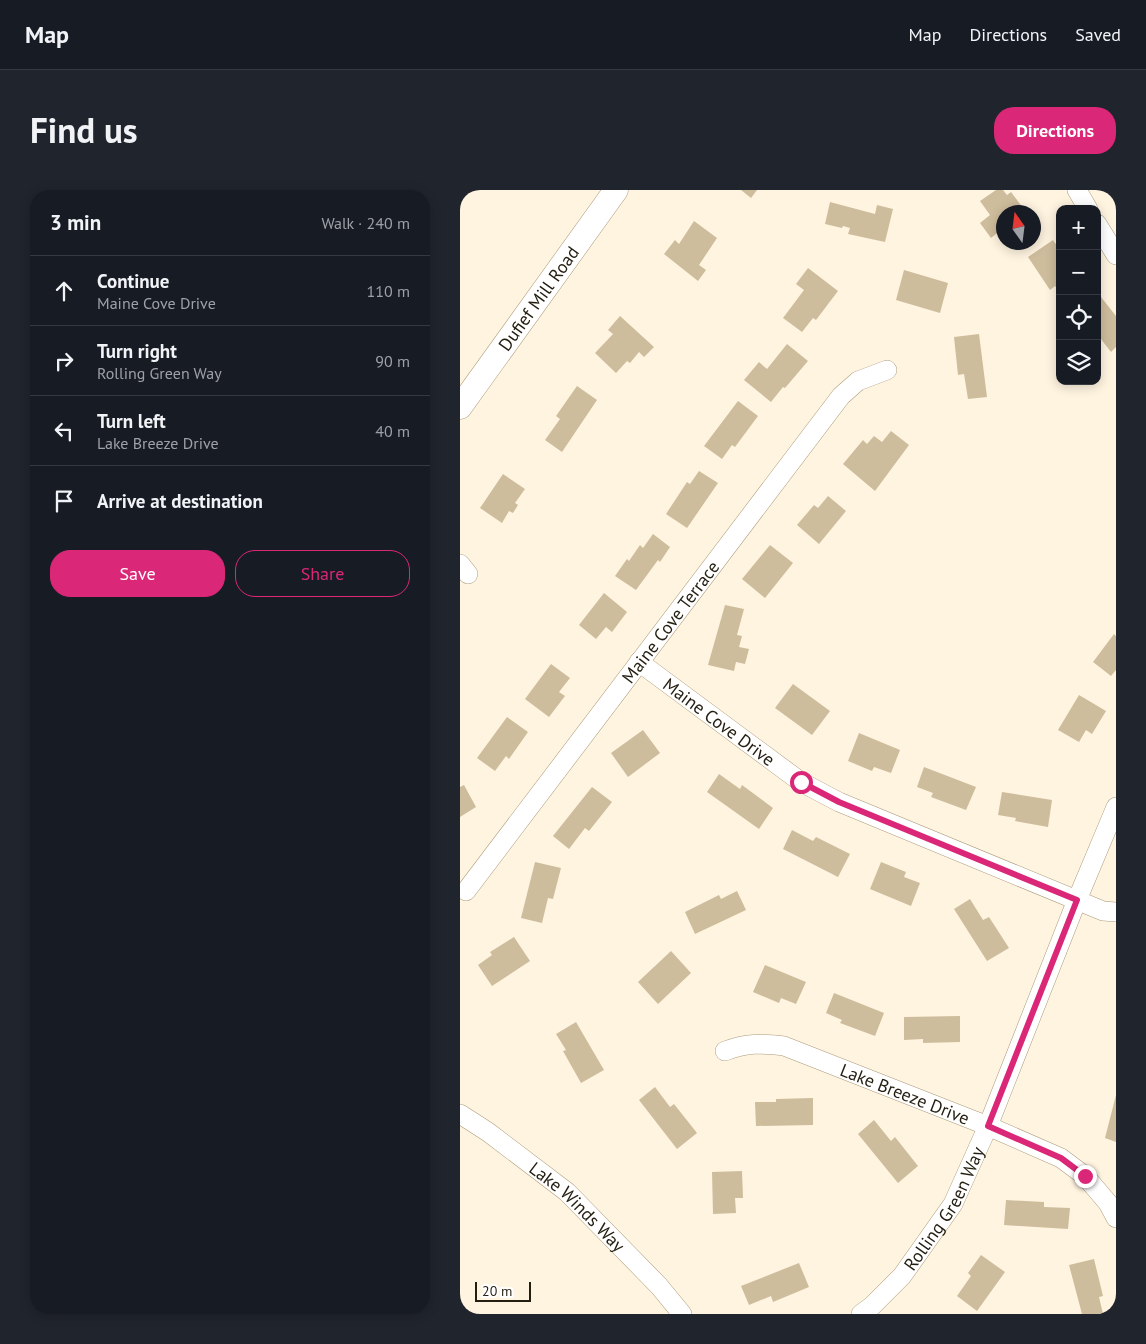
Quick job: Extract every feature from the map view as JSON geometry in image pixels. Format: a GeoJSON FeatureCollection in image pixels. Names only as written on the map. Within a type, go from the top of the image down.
{"type":"FeatureCollection","features":[{"type":"Feature","properties":{"kind":"main road","name":"Dufief Mill Road"},"geometry":{"type":"LineString","coordinates":[[460,407],[616,190]]}},
{"type":"Feature","properties":{"kind":"street"},"geometry":{"type":"LineString","coordinates":[[1077,190],[1086,205]]}},
{"type":"Feature","properties":{"kind":"street"},"geometry":{"type":"LineString","coordinates":[[1101,231],[1116,255]]}},
{"type":"Feature","properties":{"kind":"street","name":"Maine Cove Terrace"},"geometry":{"type":"LineString","coordinates":[[466,891],[841,396],[858,381],[888,370]]}},
{"type":"Feature","properties":{"kind":"street","name":"Maine Cove Drive"},"geometry":{"type":"LineString","coordinates":[[639,662],[801,782],[839,802],[1103,911],[1116,912]]}},
{"type":"Feature","properties":{"kind":"street","name":"Rolling Green Way"},"geometry":{"type":"LineString","coordinates":[[861,1314],[872,1306],[902,1276],[953,1204],[988,1126],[1077,900],[1116,807]]}},
{"type":"Feature","properties":{"kind":"street","name":"Lake Breeze Drive"},"geometry":{"type":"LineString","coordinates":[[724,1051],[740,1045],[761,1043],[784,1046],[988,1126],[1061,1158],[1085,1176],[1108,1203],[1116,1218]]}},
{"type":"Feature","properties":{"kind":"street","name":"Lake Winds Way"},"geometry":{"type":"LineString","coordinates":[[460,1114],[488,1132],[567,1192],[659,1286],[682,1314]]}},
{"type":"Feature","properties":{"kind":"building"},"geometry":{"type":"Polygon","coordinates":[[[741,190],[757,190],[751,198],[741,190]]]}},
{"type":"Feature","properties":{"kind":"building"},"geometry":{"type":"Polygon","coordinates":[[[996,190],[1003,190],[1007,195],[1011,192],[1021,205],[996,205],[996,234],[991,238],[980,223],[990,215],[980,201],[996,190]]]}},
{"type":"Feature","properties":{"kind":"building"},"geometry":{"type":"Polygon","coordinates":[[[830,202],[875,214],[877,205],[893,209],[885,242],[848,234],[850,228],[825,224],[830,202]]]}},
{"type":"Feature","properties":{"kind":"building"},"geometry":{"type":"Polygon","coordinates":[[[694,221],[717,238],[699,265],[706,270],[698,281],[664,254],[675,240],[679,244],[694,221]]]}},
{"type":"Feature","properties":{"kind":"building"},"geometry":{"type":"Polygon","coordinates":[[[1053,240],[1056,244],[1056,287],[1055,286],[1050,290],[1028,257],[1041,250],[1053,240]]]}},
{"type":"Feature","properties":{"kind":"building"},"geometry":{"type":"Polygon","coordinates":[[[808,268],[838,291],[816,320],[813,318],[802,332],[783,318],[804,290],[796,284],[808,268]]]}},
{"type":"Feature","properties":{"kind":"building"},"geometry":{"type":"Polygon","coordinates":[[[904,270],[948,283],[940,313],[896,300],[904,270]]]}},
{"type":"Feature","properties":{"kind":"building"},"geometry":{"type":"Polygon","coordinates":[[[1101,297],[1116,316],[1116,347],[1111,352],[1101,339],[1101,297]]]}},
{"type":"Feature","properties":{"kind":"building"},"geometry":{"type":"Polygon","coordinates":[[[620,316],[654,347],[644,357],[639,352],[630,363],[627,361],[616,373],[595,353],[613,334],[608,330],[620,316]]]}},
{"type":"Feature","properties":{"kind":"building"},"geometry":{"type":"Polygon","coordinates":[[[979,334],[987,397],[968,399],[964,374],[958,375],[954,337],[979,334]]]}},
{"type":"Feature","properties":{"kind":"building"},"geometry":{"type":"Polygon","coordinates":[[[787,344],[808,361],[771,402],[744,380],[759,362],[767,369],[787,344]]]}},
{"type":"Feature","properties":{"kind":"building"},"geometry":{"type":"Polygon","coordinates":[[[577,386],[597,400],[562,452],[545,440],[560,419],[556,416],[577,386]]]}},
{"type":"Feature","properties":{"kind":"building"},"geometry":{"type":"Polygon","coordinates":[[[738,401],[758,416],[735,447],[732,445],[722,459],[704,446],[738,401]]]}},
{"type":"Feature","properties":{"kind":"building"},"geometry":{"type":"Polygon","coordinates":[[[891,431],[909,445],[875,491],[843,464],[863,440],[867,444],[874,436],[882,442],[891,431]]]}},
{"type":"Feature","properties":{"kind":"building"},"geometry":{"type":"Polygon","coordinates":[[[699,471],[718,483],[687,528],[666,514],[687,482],[690,484],[699,471]]]}},
{"type":"Feature","properties":{"kind":"building"},"geometry":{"type":"Polygon","coordinates":[[[503,474],[525,489],[515,503],[518,505],[513,513],[509,511],[502,523],[480,508],[503,474]]]}},
{"type":"Feature","properties":{"kind":"building"},"geometry":{"type":"Polygon","coordinates":[[[828,496],[846,511],[819,544],[797,525],[814,505],[818,508],[828,496]]]}},
{"type":"Feature","properties":{"kind":"building"},"geometry":{"type":"Polygon","coordinates":[[[653,534],[670,547],[636,590],[615,576],[627,559],[629,561],[640,545],[643,548],[653,534]]]}},
{"type":"Feature","properties":{"kind":"building"},"geometry":{"type":"Polygon","coordinates":[[[770,545],[793,563],[765,598],[742,579],[770,545]]]}},
{"type":"Feature","properties":{"kind":"building"},"geometry":{"type":"Polygon","coordinates":[[[604,593],[627,612],[612,632],[606,627],[596,639],[579,625],[604,593]]]}},
{"type":"Feature","properties":{"kind":"building"},"geometry":{"type":"Polygon","coordinates":[[[725,605],[744,609],[737,635],[742,636],[739,647],[749,649],[745,664],[736,662],[734,671],[708,665],[725,605]]]}},
{"type":"Feature","properties":{"kind":"building"},"geometry":{"type":"Polygon","coordinates":[[[1114,634],[1116,636],[1116,670],[1111,676],[1093,662],[1114,634]]]}},
{"type":"Feature","properties":{"kind":"building"},"geometry":{"type":"Polygon","coordinates":[[[551,664],[570,678],[559,692],[565,696],[549,717],[525,699],[551,664]]]}},
{"type":"Feature","properties":{"kind":"building"},"geometry":{"type":"Polygon","coordinates":[[[793,684],[830,711],[812,735],[775,708],[793,684]]]}},
{"type":"Feature","properties":{"kind":"building"},"geometry":{"type":"Polygon","coordinates":[[[1079,695],[1106,711],[1092,734],[1086,730],[1079,742],[1058,730],[1079,695]]]}},
{"type":"Feature","properties":{"kind":"building"},"geometry":{"type":"Polygon","coordinates":[[[507,717],[528,732],[509,759],[506,756],[495,771],[477,758],[507,717]]]}},
{"type":"Feature","properties":{"kind":"building"},"geometry":{"type":"Polygon","coordinates":[[[643,730],[660,753],[628,777],[611,753],[643,730]]]}},
{"type":"Feature","properties":{"kind":"building"},"geometry":{"type":"Polygon","coordinates":[[[859,733],[900,750],[891,773],[874,767],[872,771],[848,761],[859,733]]]}},
{"type":"Feature","properties":{"kind":"building"},"geometry":{"type":"Polygon","coordinates":[[[924,767],[976,787],[966,810],[931,797],[933,793],[917,787],[924,767]]]}},
{"type":"Feature","properties":{"kind":"building"},"geometry":{"type":"Polygon","coordinates":[[[719,774],[740,789],[742,785],[773,808],[759,829],[707,792],[719,774]]]}},
{"type":"Feature","properties":{"kind":"building"},"geometry":{"type":"Polygon","coordinates":[[[464,785],[476,807],[460,817],[460,787],[464,785]]]}},
{"type":"Feature","properties":{"kind":"building"},"geometry":{"type":"Polygon","coordinates":[[[592,787],[612,802],[589,831],[585,828],[569,849],[553,836],[592,787]]]}},
{"type":"Feature","properties":{"kind":"building"},"geometry":{"type":"Polygon","coordinates":[[[1002,792],[1052,800],[1048,827],[1015,821],[1016,818],[998,815],[1002,792]]]}},
{"type":"Feature","properties":{"kind":"building"},"geometry":{"type":"Polygon","coordinates":[[[792,830],[813,841],[816,837],[850,854],[838,877],[783,849],[792,830]]]}},
{"type":"Feature","properties":{"kind":"building"},"geometry":{"type":"Polygon","coordinates":[[[535,862],[561,868],[553,899],[548,898],[542,923],[521,918],[535,862]]]}},
{"type":"Feature","properties":{"kind":"building"},"geometry":{"type":"Polygon","coordinates":[[[881,862],[906,872],[904,877],[920,883],[911,906],[870,889],[881,862]]]}},
{"type":"Feature","properties":{"kind":"building"},"geometry":{"type":"Polygon","coordinates":[[[737,891],[746,910],[695,934],[685,912],[719,895],[721,899],[737,891]]]}},
{"type":"Feature","properties":{"kind":"building"},"geometry":{"type":"Polygon","coordinates":[[[970,899],[983,920],[989,917],[1009,948],[987,961],[954,909],[970,899]]]}},
{"type":"Feature","properties":{"kind":"building"},"geometry":{"type":"Polygon","coordinates":[[[514,937],[530,961],[492,986],[478,965],[492,955],[490,952],[514,937]]]}},
{"type":"Feature","properties":{"kind":"building"},"geometry":{"type":"Polygon","coordinates":[[[671,951],[691,973],[658,1004],[638,982],[671,951]]]}},
{"type":"Feature","properties":{"kind":"building"},"geometry":{"type":"Polygon","coordinates":[[[765,965],[806,982],[796,1004],[781,998],[779,1003],[753,992],[765,965]]]}},
{"type":"Feature","properties":{"kind":"building"},"geometry":{"type":"Polygon","coordinates":[[[834,993],[884,1013],[875,1036],[840,1023],[842,1020],[826,1013],[834,993]]]}},
{"type":"Feature","properties":{"kind":"building"},"geometry":{"type":"Polygon","coordinates":[[[960,1016],[960,1042],[923,1043],[923,1039],[904,1040],[904,1017],[960,1016]]]}},
{"type":"Feature","properties":{"kind":"building"},"geometry":{"type":"Polygon","coordinates":[[[576,1022],[604,1070],[581,1083],[563,1051],[566,1050],[556,1034],[576,1022]]]}},
{"type":"Feature","properties":{"kind":"building"},"geometry":{"type":"Polygon","coordinates":[[[655,1087],[670,1107],[674,1104],[697,1133],[677,1149],[639,1100],[655,1087]]]}},
{"type":"Feature","properties":{"kind":"building"},"geometry":{"type":"Polygon","coordinates":[[[1116,1095],[1116,1142],[1105,1138],[1116,1095]]]}},
{"type":"Feature","properties":{"kind":"building"},"geometry":{"type":"Polygon","coordinates":[[[813,1098],[813,1125],[756,1126],[755,1102],[776,1102],[776,1099],[813,1098]]]}},
{"type":"Feature","properties":{"kind":"building"},"geometry":{"type":"Polygon","coordinates":[[[874,1120],[891,1141],[895,1137],[918,1166],[898,1183],[858,1134],[874,1120]]]}},
{"type":"Feature","properties":{"kind":"building"},"geometry":{"type":"Polygon","coordinates":[[[742,1171],[743,1198],[735,1198],[736,1213],[713,1214],[712,1172],[742,1171]]]}},
{"type":"Feature","properties":{"kind":"building"},"geometry":{"type":"Polygon","coordinates":[[[1006,1200],[1044,1202],[1044,1207],[1070,1208],[1068,1229],[1004,1225],[1006,1200]]]}},
{"type":"Feature","properties":{"kind":"building"},"geometry":{"type":"Polygon","coordinates":[[[981,1255],[1005,1272],[977,1311],[957,1296],[971,1276],[968,1273],[981,1255]]]}},
{"type":"Feature","properties":{"kind":"building"},"geometry":{"type":"Polygon","coordinates":[[[1094,1259],[1103,1296],[1099,1297],[1103,1314],[1082,1314],[1069,1265],[1094,1259]]]}},
{"type":"Feature","properties":{"kind":"building"},"geometry":{"type":"Polygon","coordinates":[[[799,1263],[809,1287],[773,1302],[771,1296],[749,1305],[741,1286],[799,1263]]]}},
{"type":"Feature","properties":{"kind":"route"},"geometry":{"type":"LineString","coordinates":[[801,782],[839,802],[1077,900],[988,1126],[1061,1158],[1085,1176]]}}]}
